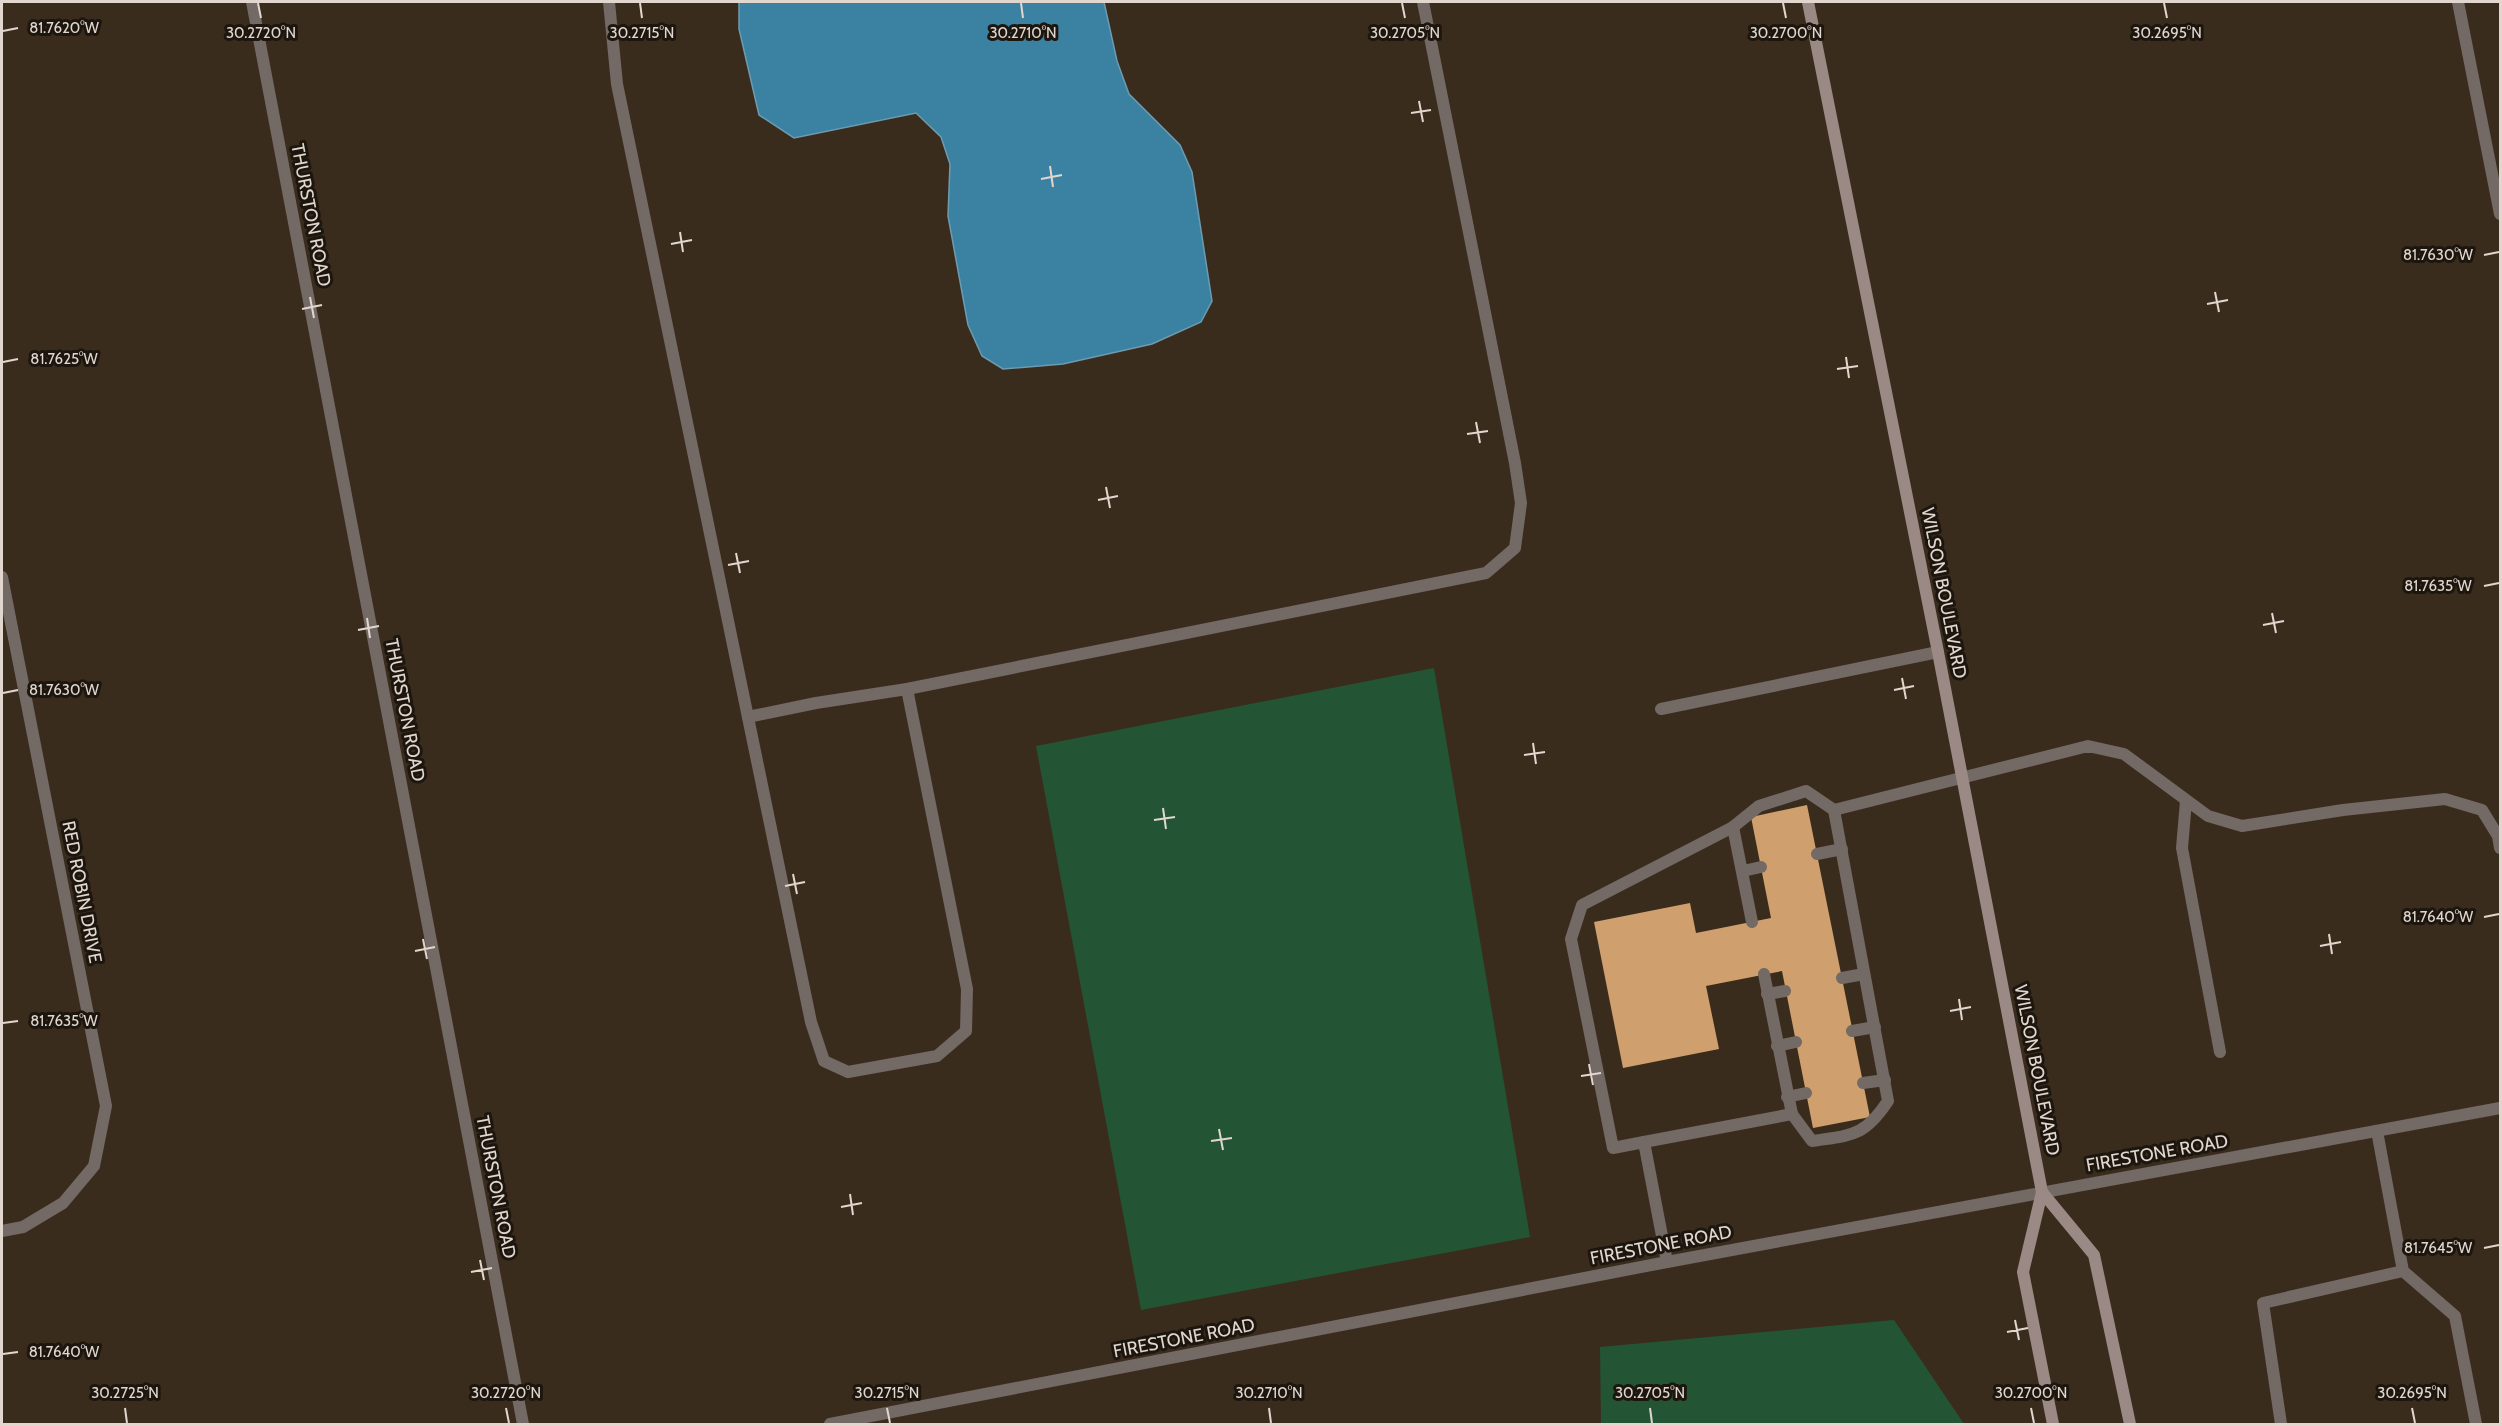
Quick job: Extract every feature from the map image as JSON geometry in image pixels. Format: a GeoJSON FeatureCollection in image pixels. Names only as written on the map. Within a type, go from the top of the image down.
{"type":"FeatureCollection","features":[{"type":"Feature","properties":{"kind":"main road","name":"WILSON BOULEVARD"},"geometry":{"type":"LineString","coordinates":[[1808,2],[1938,652],[2042,1192],[2023,1272],[2053,1425]]}},
{"type":"Feature","properties":{"kind":"main road","name":"WILSON BOULEVARD"},"geometry":{"type":"LineString","coordinates":[[2042,1192],[2094,1255],[2130,1425]]}},
{"type":"Feature","properties":{"kind":"street","name":"THURSTON ROAD"},"geometry":{"type":"LineString","coordinates":[[252,2],[523,1425]]}},
{"type":"Feature","properties":{"kind":"street"},"geometry":{"type":"LineString","coordinates":[[609,2],[617,84],[811,1022],[825,1061],[848,1072],[937,1056],[966,1031],[967,989],[907,689]]}},
{"type":"Feature","properties":{"kind":"street"},"geometry":{"type":"LineString","coordinates":[[748,717],[816,703],[907,689],[1486,573],[1515,548],[1521,503],[1515,463],[1423,2]]}},
{"type":"Feature","properties":{"kind":"street"},"geometry":{"type":"LineString","coordinates":[[2458,2],[2500,214]]}},
{"type":"Feature","properties":{"kind":"street","name":"RED ROBIN DRIVE"},"geometry":{"type":"LineString","coordinates":[[2,577],[106,1106],[94,1166],[63,1203],[24,1227],[2,1231]]}},
{"type":"Feature","properties":{"kind":"street"},"geometry":{"type":"LineString","coordinates":[[1661,709],[1938,652]]}},
{"type":"Feature","properties":{"kind":"street"},"geometry":{"type":"LineString","coordinates":[[1834,810],[2088,747],[2124,754],[2208,816],[2242,826],[2331,811],[2445,799],[2482,810],[2498,836],[2500,848]]}},
{"type":"Feature","properties":{"kind":"street"},"geometry":{"type":"LineString","coordinates":[[1764,974],[1787,1097],[1792,1114],[1812,1141],[1851,1135],[1874,1122],[1888,1101],[1834,810],[1806,791],[1759,806],[1733,827],[1582,904],[1571,939],[1613,1148],[1792,1114]]}},
{"type":"Feature","properties":{"kind":"street"},"geometry":{"type":"LineString","coordinates":[[2186,801],[2182,848],[2220,1052]]}},
{"type":"Feature","properties":{"kind":"street"},"geometry":{"type":"LineString","coordinates":[[1733,827],[1752,922]]}},
{"type":"Feature","properties":{"kind":"street"},"geometry":{"type":"LineString","coordinates":[[1818,854],[1842,849]]}},
{"type":"Feature","properties":{"kind":"street"},"geometry":{"type":"LineString","coordinates":[[1743,871],[1761,867]]}},
{"type":"Feature","properties":{"kind":"street"},"geometry":{"type":"LineString","coordinates":[[1842,978],[1864,974]]}},
{"type":"Feature","properties":{"kind":"street"},"geometry":{"type":"LineString","coordinates":[[1767,994],[1785,991]]}},
{"type":"Feature","properties":{"kind":"street"},"geometry":{"type":"LineString","coordinates":[[1852,1031],[1875,1027]]}},
{"type":"Feature","properties":{"kind":"street"},"geometry":{"type":"LineString","coordinates":[[1777,1046],[1796,1042]]}},
{"type":"Feature","properties":{"kind":"street"},"geometry":{"type":"LineString","coordinates":[[1863,1083],[1885,1080]]}},
{"type":"Feature","properties":{"kind":"street"},"geometry":{"type":"LineString","coordinates":[[1787,1097],[1806,1093]]}},
{"type":"Feature","properties":{"kind":"street","name":"FIRESTONE ROAD"},"geometry":{"type":"LineString","coordinates":[[830,1425],[1668,1262],[2500,1108]]}},
{"type":"Feature","properties":{"kind":"street"},"geometry":{"type":"LineString","coordinates":[[2377,1131],[2403,1271],[2456,1316],[2476,1425]]}},
{"type":"Feature","properties":{"kind":"street"},"geometry":{"type":"LineString","coordinates":[[1644,1142],[1668,1262]]}},
{"type":"Feature","properties":{"kind":"street"},"geometry":{"type":"LineString","coordinates":[[2281,1425],[2263,1303],[2403,1271]]}},
{"type":"Feature","properties":{"kind":"green space"},"geometry":{"type":"Polygon","coordinates":[[[1434,668],[1530,1237],[1141,1310],[1036,746],[1434,668]]]}},
{"type":"Feature","properties":{"kind":"green space"},"geometry":{"type":"Polygon","coordinates":[[[1894,1320],[1964,1424],[1601,1424],[1600,1347],[1894,1320]]]}},
{"type":"Feature","properties":{"kind":"water"},"geometry":{"type":"Polygon","coordinates":[[[739,2],[1104,2],[1117,61],[1129,94],[1180,145],[1192,172],[1212,301],[1201,322],[1152,344],[1063,364],[1003,369],[982,356],[968,325],[948,216],[950,164],[941,137],[916,113],[794,138],[759,115],[739,29],[739,2]]]}},
{"type":"Feature","properties":{"kind":"building"},"geometry":{"type":"Polygon","coordinates":[[[1807,805],[1870,1117],[1813,1128],[1782,971],[1706,986],[1719,1049],[1623,1068],[1594,922],[1690,903],[1696,933],[1771,918],[1751,817],[1807,805]]]}}]}
